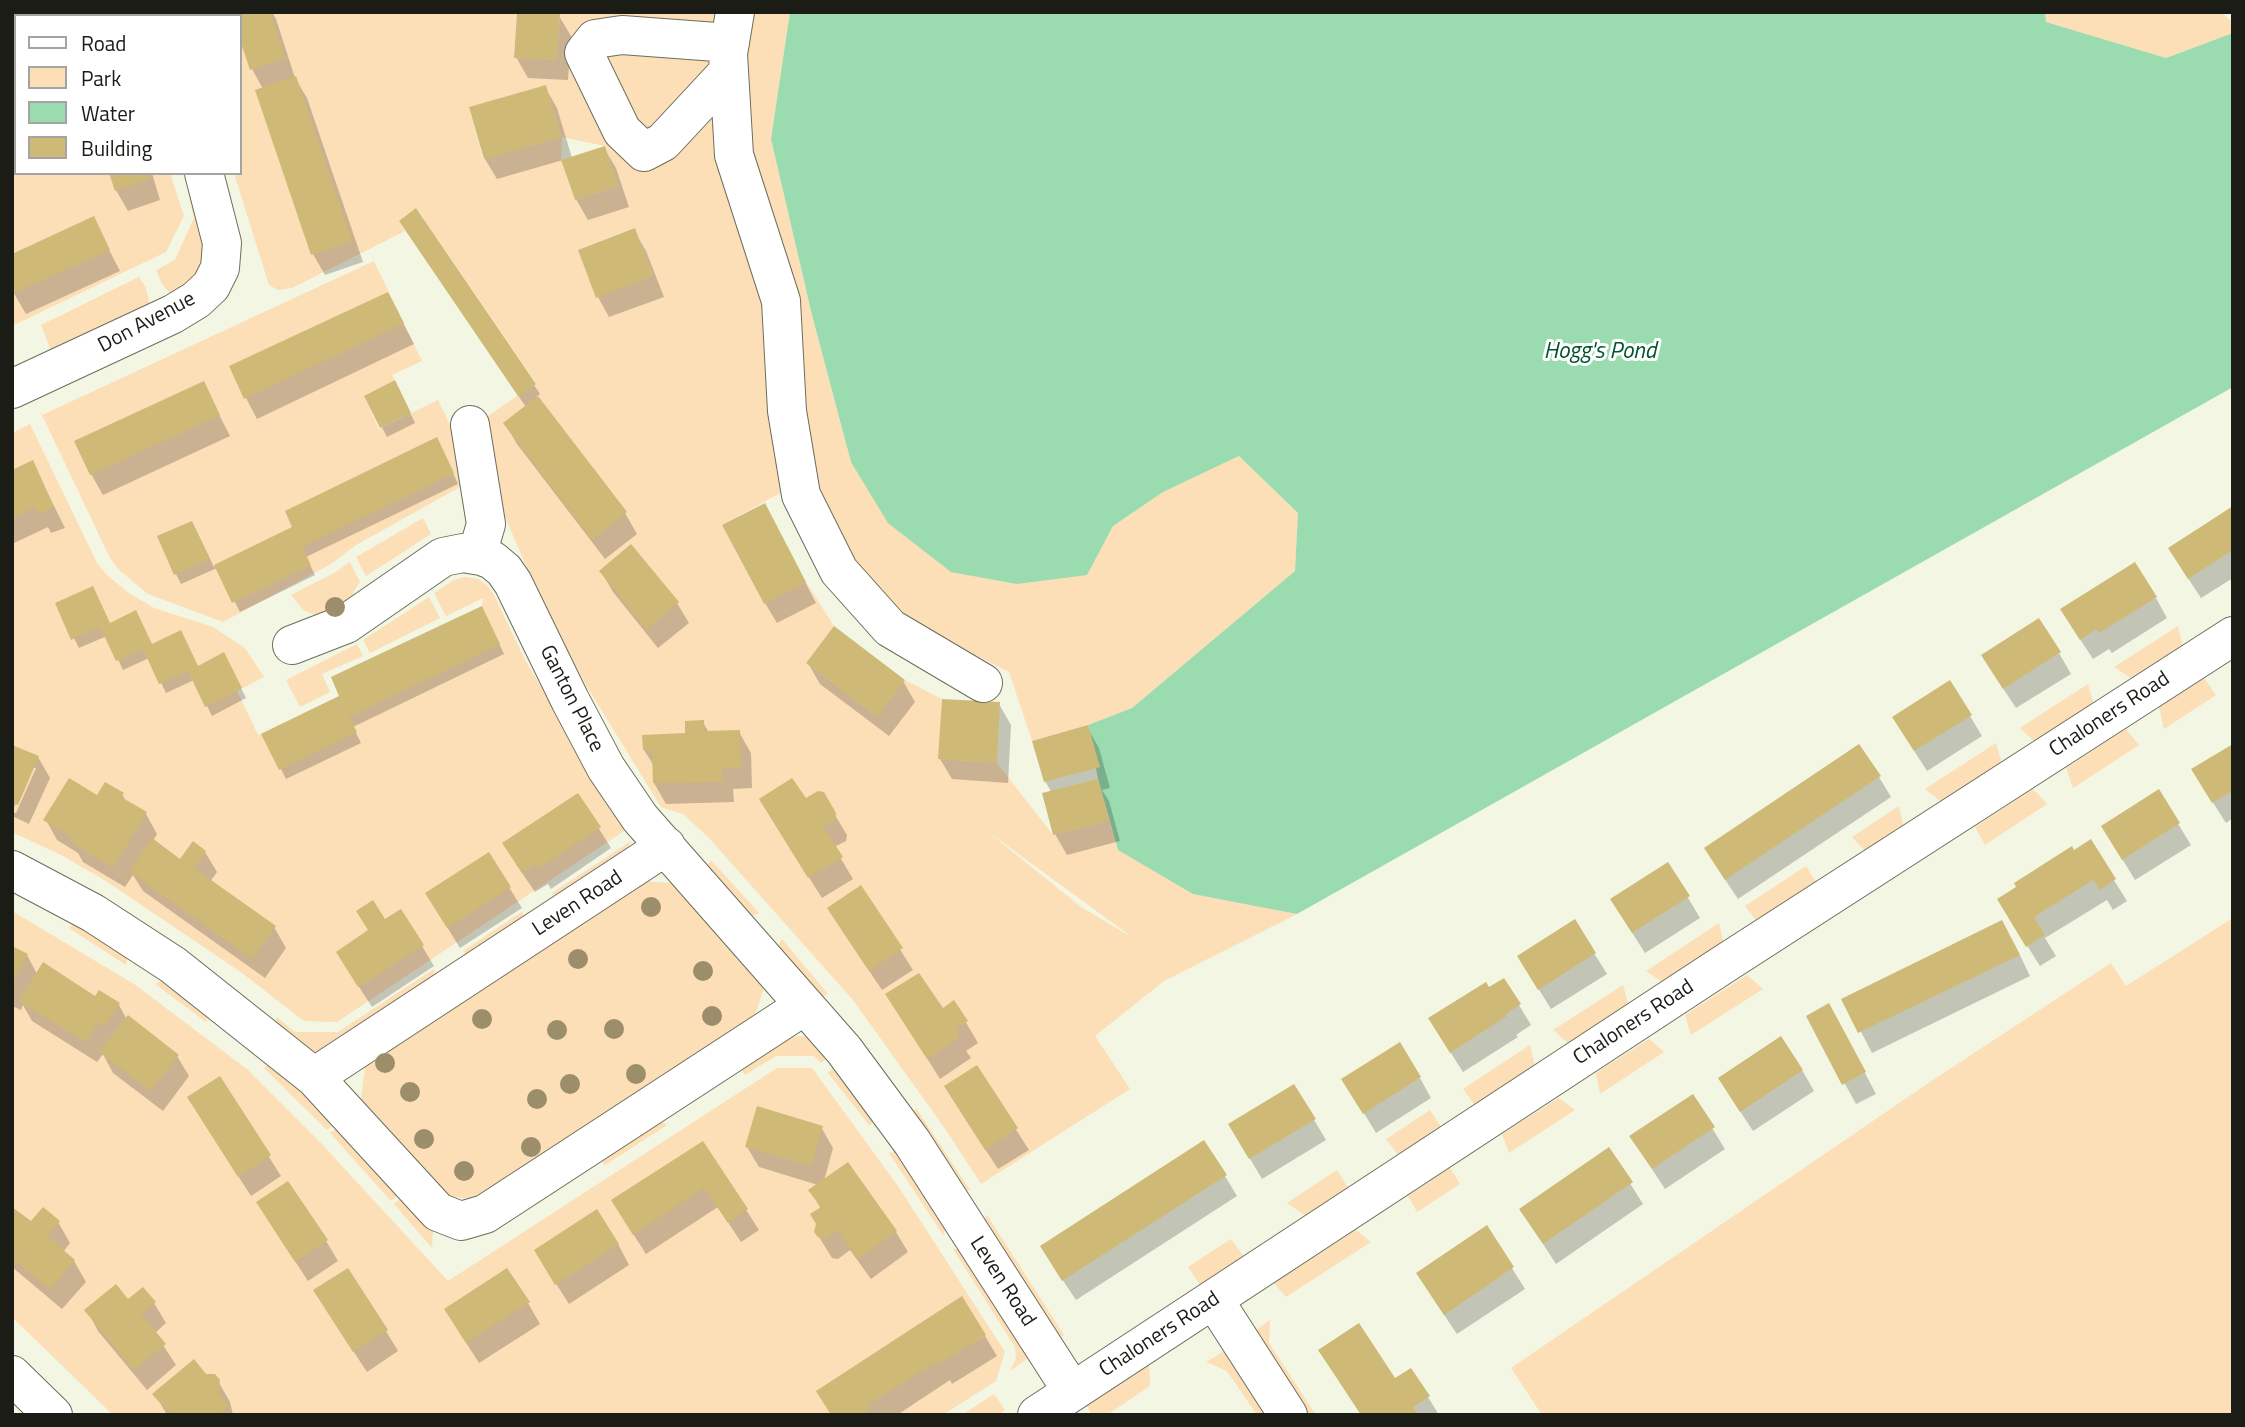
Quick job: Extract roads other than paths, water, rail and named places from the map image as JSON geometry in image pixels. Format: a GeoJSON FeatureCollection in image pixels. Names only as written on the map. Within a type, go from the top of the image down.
{"type":"FeatureCollection","features":[{"type":"Feature","properties":{"kind":"street"},"geometry":{"type":"LineString","coordinates":[[731,42],[734,155],[781,301],[787,411],[801,495],[839,570],[890,628],[983,683]]}},
{"type":"Feature","properties":{"kind":"street","name":"Don Avenue"},"geometry":{"type":"LineString","coordinates":[[12,389],[173,314],[196,300],[211,286],[220,268],[222,243],[205,175]]}},
{"type":"Feature","properties":{"kind":"street"},"geometry":{"type":"LineString","coordinates":[[292,645],[345,624],[443,557],[477,555],[486,524],[470,425]]}},
{"type":"Feature","properties":{"kind":"street","name":"Ganton Place"},"geometry":{"type":"LineString","coordinates":[[477,555],[492,560],[504,570],[513,583],[606,768],[640,818],[666,846]]}},
{"type":"Feature","properties":{"kind":"street","name":"Chaloners Road"},"geometry":{"type":"LineString","coordinates":[[1037,1415],[1747,949],[2233,636]]}},
{"type":"Feature","properties":{"kind":"street","name":"Leven Road"},"geometry":{"type":"LineString","coordinates":[[314,1077],[666,846],[844,1050],[912,1142],[1072,1391]]}},
{"type":"Feature","properties":{"kind":"street"},"geometry":{"type":"LineString","coordinates":[[12,870],[93,913],[173,965],[314,1077],[438,1213],[461,1221],[485,1214],[804,1006]]}},
{"type":"Feature","properties":{"kind":"street"},"geometry":{"type":"LineString","coordinates":[[1214,1300],[1288,1415]]}},
{"type":"Feature","properties":{"kind":"street"},"geometry":{"type":"LineString","coordinates":[[12,1376],[53,1415]]}},
{"type":"Feature","properties":{"kind":"water","name":"Hogg's Pond"},"geometry":{"type":"Polygon","coordinates":[[[790,12],[2045,12],[2046,22],[2166,58],[2233,33],[2233,387],[1297,914],[1193,894],[1118,850],[1098,779],[1088,725],[1132,708],[1295,571],[1298,513],[1239,456],[1163,492],[1113,526],[1087,575],[1017,584],[951,572],[888,523],[851,462],[812,315],[771,139],[790,12]]]}}]}
